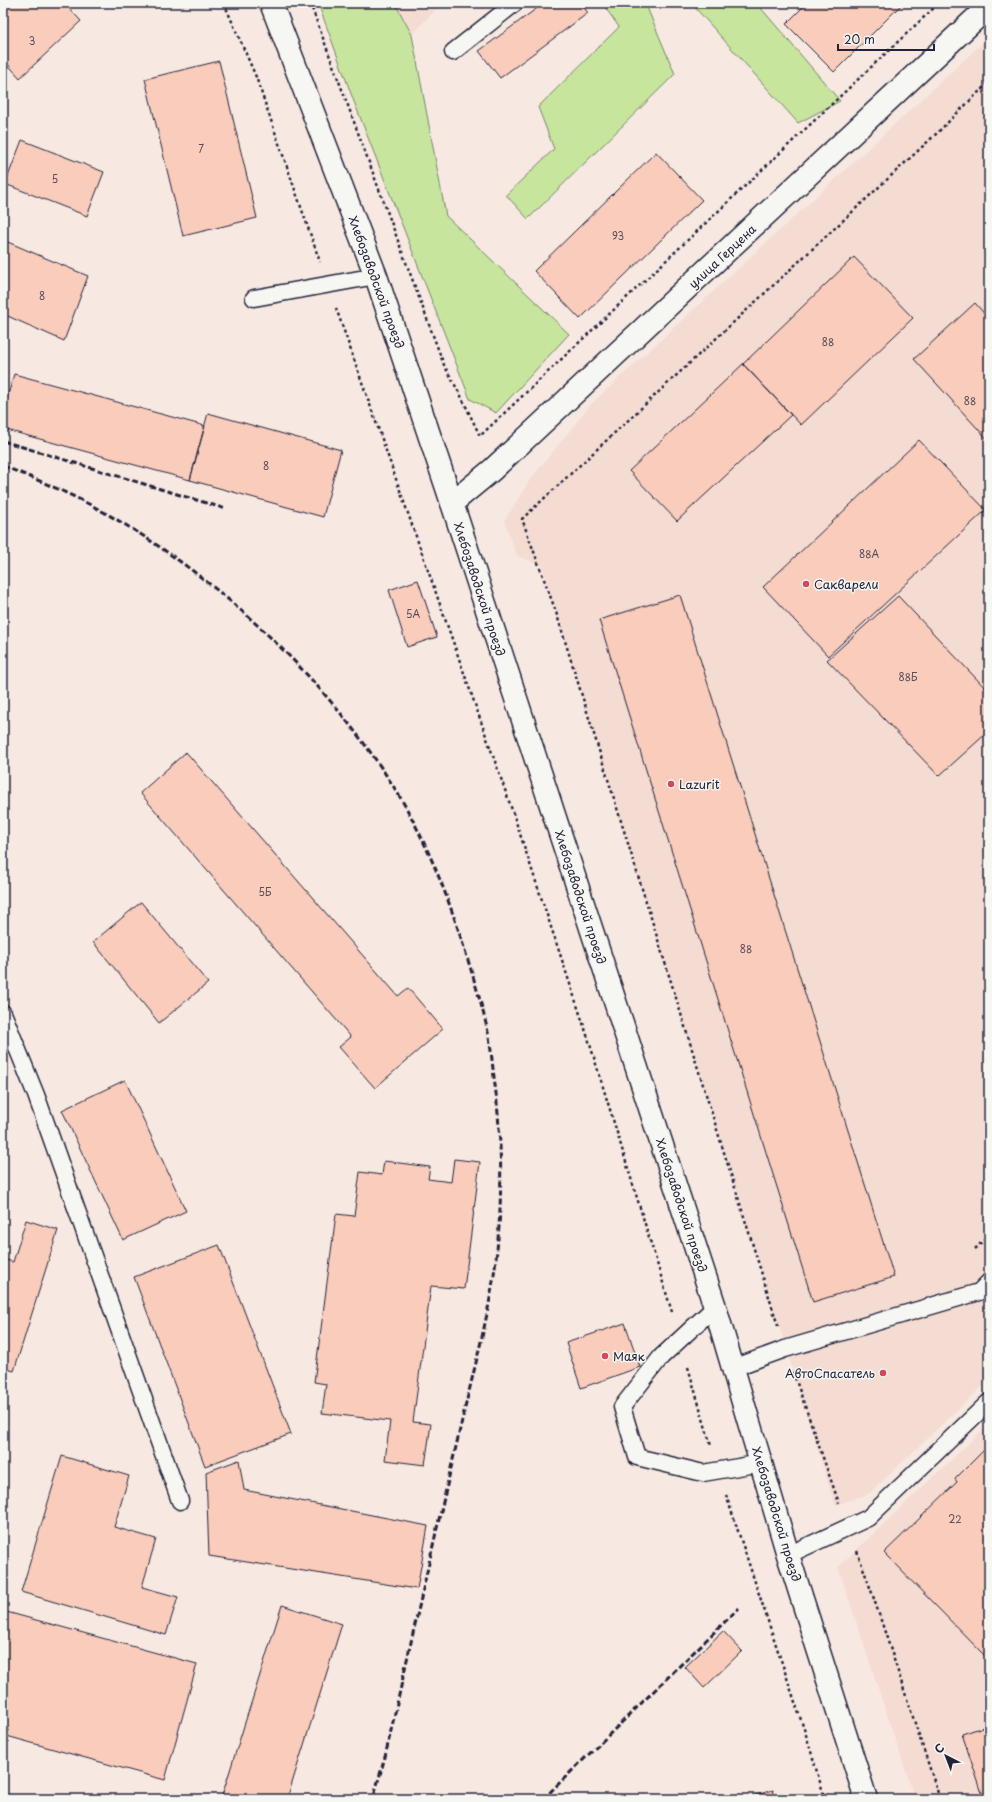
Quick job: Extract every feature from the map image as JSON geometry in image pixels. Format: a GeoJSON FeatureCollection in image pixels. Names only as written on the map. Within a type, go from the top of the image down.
{"type":"FeatureCollection","features":[{"type":"Feature","properties":{"kind":"street","name":"Хлебозаводской проезд"},"geometry":{"type":"LineString","coordinates":[[271,3],[376,276],[452,504],[715,1307],[788,1555],[866,1799]]}},
{"type":"Feature","properties":{"kind":"street","name":"улица Герцена"},"geometry":{"type":"LineString","coordinates":[[452,504],[492,470],[989,6]]}},
{"type":"Feature","properties":{"kind":"lane"},"geometry":{"type":"LineString","coordinates":[[452,52],[515,3]]}},
{"type":"Feature","properties":{"kind":"lane"},"geometry":{"type":"LineString","coordinates":[[254,298],[376,276]]}},
{"type":"Feature","properties":{"kind":"lane"},"geometry":{"type":"LineString","coordinates":[[3,1013],[36,1095],[180,1501]]}},
{"type":"Feature","properties":{"kind":"lane"},"geometry":{"type":"LineString","coordinates":[[733,1368],[785,1349],[979,1292],[989,1282]]}},
{"type":"Feature","properties":{"kind":"lane"},"geometry":{"type":"LineString","coordinates":[[715,1307],[681,1340],[661,1356],[622,1407],[637,1457],[702,1473],[762,1463]]}},
{"type":"Feature","properties":{"kind":"lane"},"geometry":{"type":"LineString","coordinates":[[788,1555],[868,1518],[989,1402]]}},
{"type":"Feature","properties":{"kind":"path"},"geometry":{"type":"LineString","coordinates":[[224,3],[256,77],[426,563],[570,985],[681,1340],[718,1471],[807,1738],[825,1799]]}},
{"type":"Feature","properties":{"kind":"path"},"geometry":{"type":"LineString","coordinates":[[310,3],[444,365],[480,436],[939,3]]}},
{"type":"Feature","properties":{"kind":"path"},"geometry":{"type":"LineString","coordinates":[[940,1799],[872,1593],[785,1349],[556,612],[522,519],[936,134],[989,82]]}},
{"type":"Feature","properties":{"kind":"path"},"geometry":{"type":"LineString","coordinates":[[975,1249],[989,1234]]}},
{"type":"Feature","properties":{"kind":"shaded area"},"geometry":{"type":"Polygon","coordinates":[[[395,3],[442,3],[412,35],[395,3]]]}},
{"type":"Feature","properties":{"kind":"shaded area"},"geometry":{"type":"Polygon","coordinates":[[[989,37],[989,1380],[869,1494],[835,1505],[542,566],[517,556],[504,521],[529,481],[592,403],[989,37]]]}},
{"type":"Feature","properties":{"kind":"shaded area"},"geometry":{"type":"Polygon","coordinates":[[[989,1424],[989,1799],[915,1799],[838,1567],[989,1424]]]}},
{"type":"Feature","properties":{"kind":"green space"},"geometry":{"type":"Polygon","coordinates":[[[318,3],[395,3],[412,35],[446,216],[569,334],[496,413],[470,399],[353,99],[318,3]]]}},
{"type":"Feature","properties":{"kind":"green space"},"geometry":{"type":"Polygon","coordinates":[[[602,3],[647,3],[646,5],[675,74],[528,219],[506,195],[554,149],[538,107],[619,27],[602,3]]]}},
{"type":"Feature","properties":{"kind":"green space"},"geometry":{"type":"Polygon","coordinates":[[[691,3],[763,3],[760,7],[840,101],[798,123],[691,3]]]}},
{"type":"Feature","properties":{"kind":"building"},"geometry":{"type":"Polygon","coordinates":[[[3,3],[66,3],[65,4],[81,21],[20,78],[3,59],[3,3]]]}},
{"type":"Feature","properties":{"kind":"building"},"geometry":{"type":"Polygon","coordinates":[[[544,3],[581,3],[588,13],[500,78],[479,51],[544,3]]]}},
{"type":"Feature","properties":{"kind":"building"},"geometry":{"type":"Polygon","coordinates":[[[807,3],[903,3],[834,72],[786,24],[807,3]]]}},
{"type":"Feature","properties":{"kind":"building"},"geometry":{"type":"Polygon","coordinates":[[[219,61],[257,218],[183,236],[145,79],[219,61]]]}},
{"type":"Feature","properties":{"kind":"building"},"geometry":{"type":"Polygon","coordinates":[[[22,140],[104,172],[87,216],[5,184],[22,140]]]}},
{"type":"Feature","properties":{"kind":"building"},"geometry":{"type":"Polygon","coordinates":[[[656,152],[702,200],[580,319],[534,271],[656,152]]]}},
{"type":"Feature","properties":{"kind":"building"},"geometry":{"type":"Polygon","coordinates":[[[3,240],[88,276],[64,341],[3,314],[3,240]]]}},
{"type":"Feature","properties":{"kind":"building"},"geometry":{"type":"Polygon","coordinates":[[[854,257],[913,318],[801,425],[743,364],[854,257]]]}},
{"type":"Feature","properties":{"kind":"building"},"geometry":{"type":"Polygon","coordinates":[[[975,303],[989,319],[989,441],[914,359],[975,303]]]}},
{"type":"Feature","properties":{"kind":"building"},"geometry":{"type":"Polygon","coordinates":[[[743,364],[791,415],[677,521],[629,471],[743,364]]]}},
{"type":"Feature","properties":{"kind":"building"},"geometry":{"type":"Polygon","coordinates":[[[14,374],[205,426],[190,480],[3,429],[3,413],[14,374]]]}},
{"type":"Feature","properties":{"kind":"building"},"geometry":{"type":"Polygon","coordinates":[[[208,413],[341,450],[323,517],[190,480],[208,413]]]}},
{"type":"Feature","properties":{"kind":"building"},"geometry":{"type":"Polygon","coordinates":[[[919,440],[986,510],[828,656],[763,587],[919,440]]]}},
{"type":"Feature","properties":{"kind":"building"},"geometry":{"type":"Polygon","coordinates":[[[418,580],[437,637],[407,647],[389,590],[418,580]]]}},
{"type":"Feature","properties":{"kind":"building"},"geometry":{"type":"Polygon","coordinates":[[[680,595],[894,1277],[813,1302],[599,620],[680,595]]]}},
{"type":"Feature","properties":{"kind":"building"},"geometry":{"type":"Polygon","coordinates":[[[898,596],[989,692],[989,731],[939,776],[827,660],[898,596]]]}},
{"type":"Feature","properties":{"kind":"building"},"geometry":{"type":"Polygon","coordinates":[[[186,752],[398,996],[408,988],[443,1029],[375,1088],[339,1047],[351,1037],[140,793],[186,752]]]}},
{"type":"Feature","properties":{"kind":"building"},"geometry":{"type":"Polygon","coordinates":[[[141,902],[208,983],[159,1023],[93,942],[141,902]]]}},
{"type":"Feature","properties":{"kind":"building"},"geometry":{"type":"Polygon","coordinates":[[[125,1080],[186,1211],[123,1240],[62,1110],[125,1080]]]}},
{"type":"Feature","properties":{"kind":"building"},"geometry":{"type":"Polygon","coordinates":[[[454,1159],[480,1162],[464,1289],[431,1286],[413,1422],[431,1424],[425,1465],[385,1460],[390,1421],[322,1413],[326,1384],[314,1382],[336,1214],[354,1216],[360,1172],[382,1175],[384,1161],[430,1167],[428,1179],[451,1182],[454,1159]]]}},
{"type":"Feature","properties":{"kind":"building"},"geometry":{"type":"Polygon","coordinates":[[[26,1220],[58,1230],[14,1371],[3,1368],[3,1259],[13,1262],[26,1220]]]}},
{"type":"Feature","properties":{"kind":"building"},"geometry":{"type":"Polygon","coordinates":[[[219,1245],[291,1434],[205,1466],[134,1277],[219,1245]]]}},
{"type":"Feature","properties":{"kind":"building"},"geometry":{"type":"Polygon","coordinates":[[[625,1323],[640,1367],[581,1388],[566,1343],[625,1323]]]}},
{"type":"Feature","properties":{"kind":"building"},"geometry":{"type":"Polygon","coordinates":[[[988,1446],[989,1655],[987,1658],[884,1553],[957,1482],[955,1479],[988,1446]]]}},
{"type":"Feature","properties":{"kind":"building"},"geometry":{"type":"Polygon","coordinates":[[[62,1456],[129,1476],[114,1527],[156,1539],[142,1587],[178,1597],[166,1635],[21,1592],[62,1456]]]}},
{"type":"Feature","properties":{"kind":"building"},"geometry":{"type":"Polygon","coordinates":[[[239,1460],[244,1490],[428,1526],[417,1589],[209,1556],[206,1472],[239,1460]]]}},
{"type":"Feature","properties":{"kind":"building"},"geometry":{"type":"Polygon","coordinates":[[[282,1605],[342,1624],[287,1799],[221,1799],[282,1605]]]}},
{"type":"Feature","properties":{"kind":"building"},"geometry":{"type":"Polygon","coordinates":[[[3,1611],[197,1664],[165,1780],[3,1735],[3,1611]]]}},
{"type":"Feature","properties":{"kind":"building"},"geometry":{"type":"Polygon","coordinates":[[[723,1631],[742,1651],[704,1688],[685,1667],[723,1631]]]}},
{"type":"Feature","properties":{"kind":"building"},"geometry":{"type":"Polygon","coordinates":[[[989,1725],[989,1799],[984,1799],[962,1734],[989,1725]]]}},
{"type":"Feature","properties":{"kind":"building"},"geometry":{"type":"Polygon","coordinates":[[[773,1790],[776,1799],[743,1799],[773,1790]]]}},
{"type":"Feature","properties":{"kind":"building"},"geometry":{"type":"Polygon","coordinates":[[[3,1793],[23,1799],[3,1799],[3,1793]]]}},
{"type":"Feature","properties":{"kind":"railway"},"geometry":{"type":"LineString","coordinates":[[3,441],[226,509]]}},
{"type":"Feature","properties":{"kind":"railway"},"geometry":{"type":"LineString","coordinates":[[3,466],[76,498],[100,510],[144,536],[187,566],[228,599],[268,635],[306,673],[340,713],[372,755],[409,813],[425,845],[446,895],[474,980],[491,1048],[499,1123],[501,1191],[496,1259],[489,1304],[479,1349],[385,1757],[373,1799]]}},
{"type":"Feature","properties":{"kind":"railway"},"geometry":{"type":"LineString","coordinates":[[543,1799],[739,1608]]}},
{"type":"Feature","properties":{"kind":"place","name":"Сакварели"},"geometry":{"type":"Point","coordinates":[806,584]}},
{"type":"Feature","properties":{"kind":"place","name":"Lazurit"},"geometry":{"type":"Point","coordinates":[671,784]}},
{"type":"Feature","properties":{"kind":"place","name":"Маяк"},"geometry":{"type":"Point","coordinates":[605,1356]}},
{"type":"Feature","properties":{"kind":"place","name":"АвтоСпасатель"},"geometry":{"type":"Point","coordinates":[883,1373]}}]}
